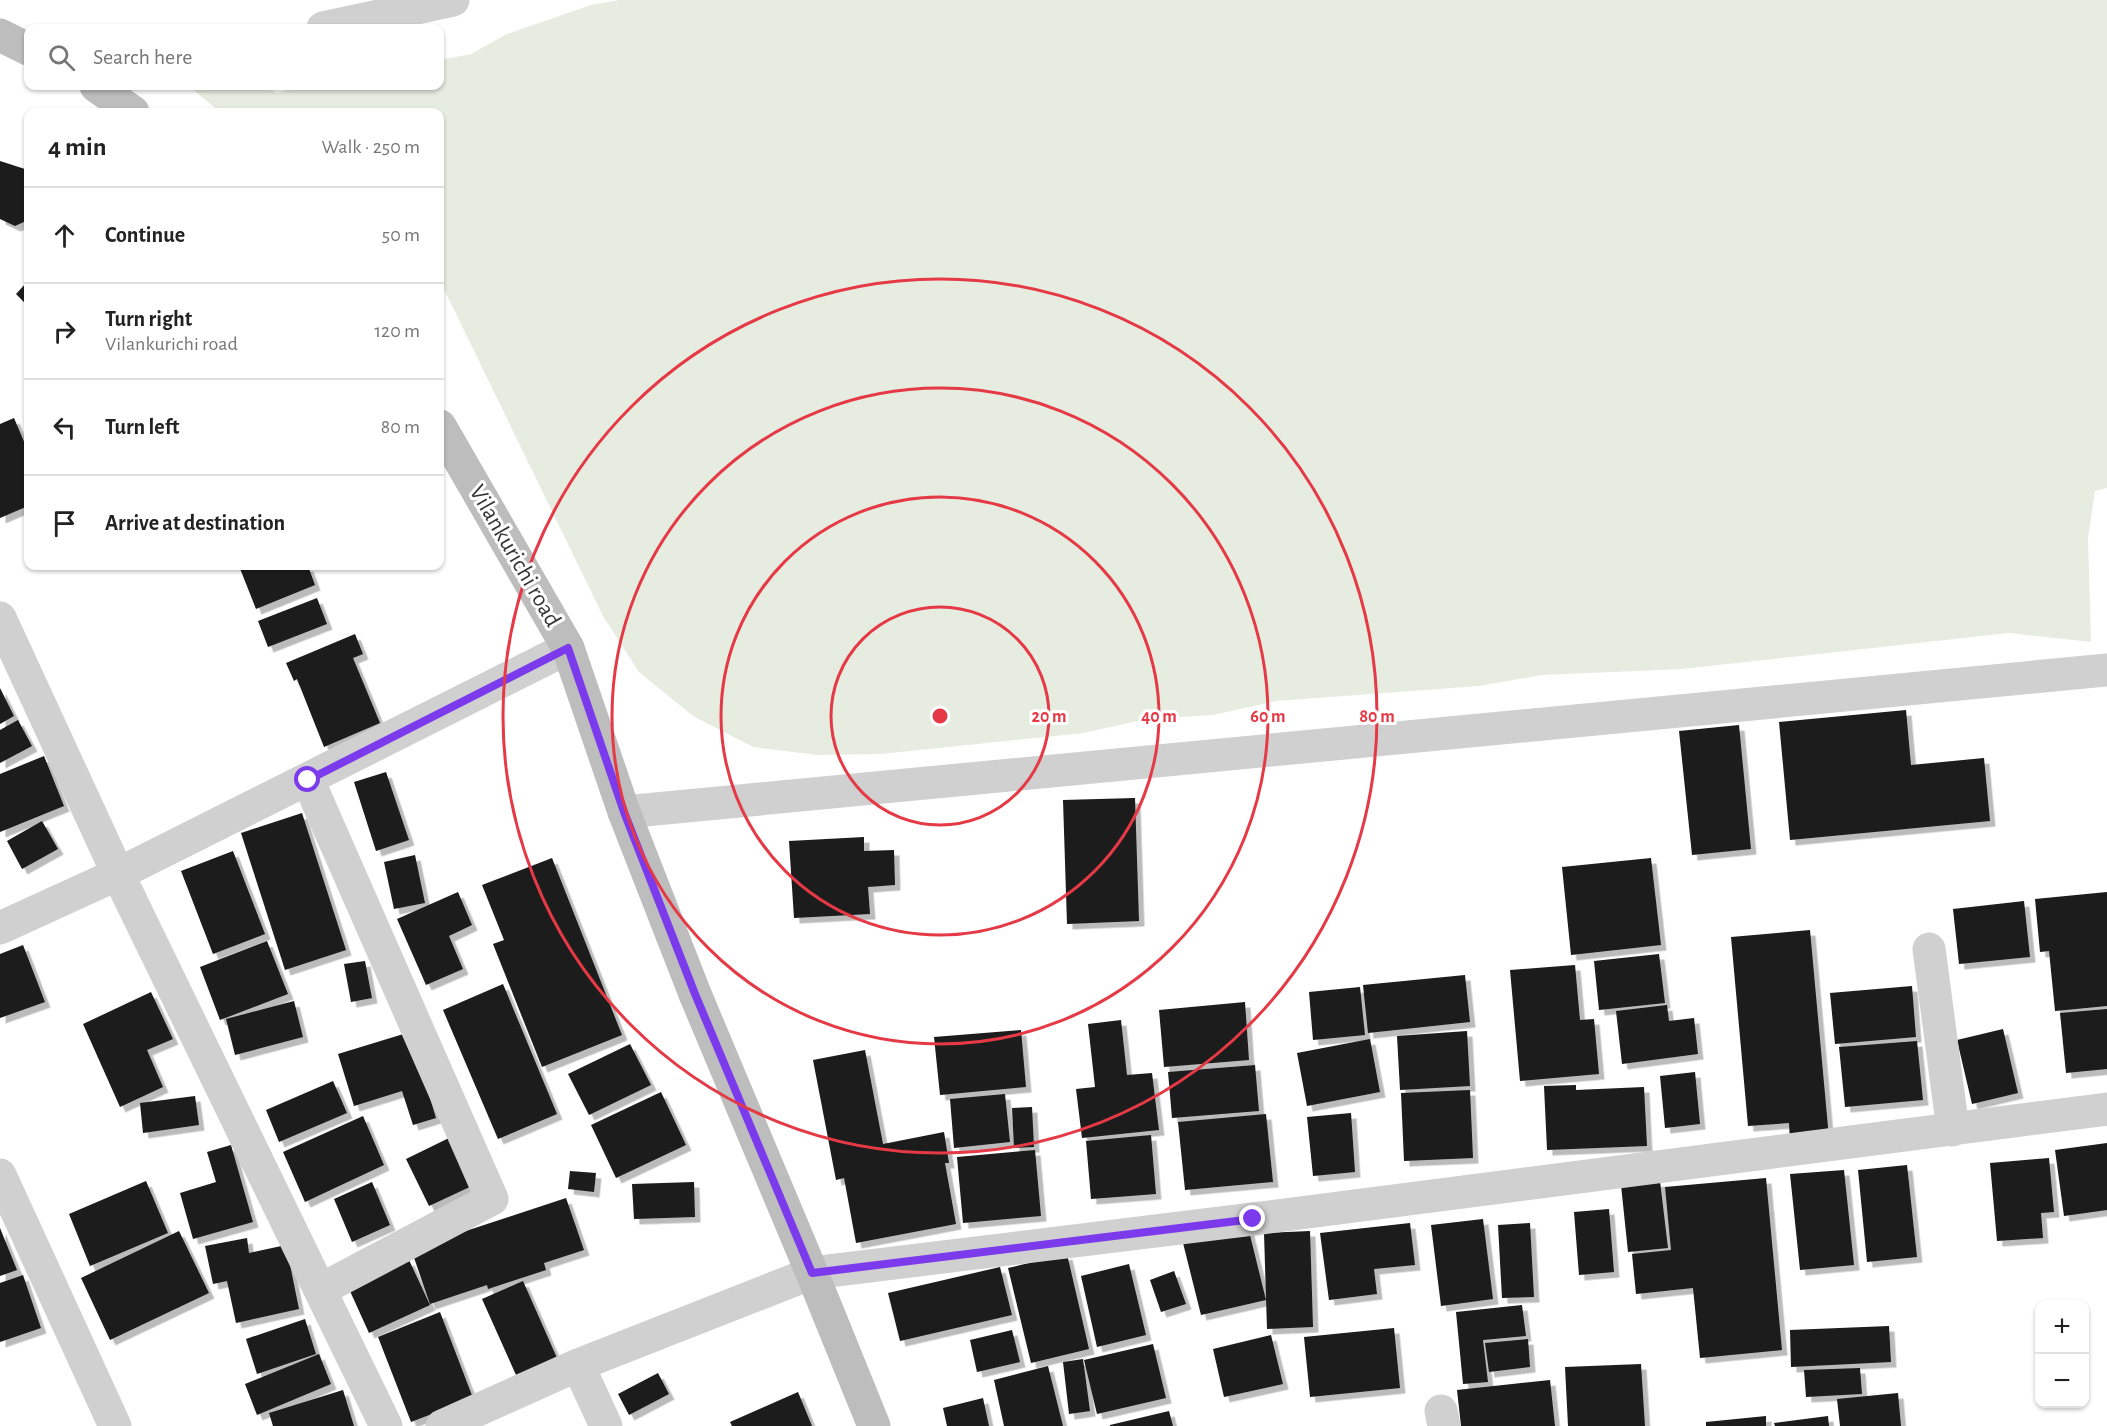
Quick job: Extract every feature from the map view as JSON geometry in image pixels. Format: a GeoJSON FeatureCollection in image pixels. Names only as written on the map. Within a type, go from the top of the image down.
{"type":"FeatureCollection","features":[{"type":"Feature","properties":{"kind":"main road"},"geometry":{"type":"LineString","coordinates":[[0,34],[24,47]]}},
{"type":"Feature","properties":{"kind":"main road"},"geometry":{"type":"LineString","coordinates":[[102,90],[127,108]]}},
{"type":"Feature","properties":{"kind":"main road","name":"Vilankurichi road"},"geometry":{"type":"LineString","coordinates":[[444,433],[568,648],[624,812],[695,994],[874,1426]]}},
{"type":"Feature","properties":{"kind":"street"},"geometry":{"type":"LineString","coordinates":[[342,24],[453,0]]}},
{"type":"Feature","properties":{"kind":"street"},"geometry":{"type":"LineString","coordinates":[[0,618],[117,874],[386,1426]]}},
{"type":"Feature","properties":{"kind":"street"},"geometry":{"type":"LineString","coordinates":[[0,928],[117,874],[308,780],[568,648]]}},
{"type":"Feature","properties":{"kind":"street"},"geometry":{"type":"LineString","coordinates":[[624,812],[2107,670]]}},
{"type":"Feature","properties":{"kind":"street"},"geometry":{"type":"LineString","coordinates":[[308,780],[492,1199],[320,1290]]}},
{"type":"Feature","properties":{"kind":"street"},"geometry":{"type":"LineString","coordinates":[[1929,949],[1953,1130]]}},
{"type":"Feature","properties":{"kind":"street"},"geometry":{"type":"LineString","coordinates":[[442,1426],[578,1365],[812,1273],[1241,1221],[2107,1109]]}},
{"type":"Feature","properties":{"kind":"street"},"geometry":{"type":"LineString","coordinates":[[0,1175],[115,1426]]}},
{"type":"Feature","properties":{"kind":"street"},"geometry":{"type":"LineString","coordinates":[[578,1365],[606,1426]]}},
{"type":"Feature","properties":{"kind":"shaded area"},"geometry":{"type":"Polygon","coordinates":[[[620,0],[2107,0],[2107,488],[2095,491],[2088,538],[2091,642],[2008,633],[1682,669],[1542,675],[1479,686],[1276,701],[1213,715],[1146,719],[1084,733],[881,754],[817,755],[753,747],[693,716],[639,672],[603,616],[444,289],[444,108],[215,108],[194,90],[271,90],[277,93],[289,90],[444,90],[444,59],[471,54],[507,34],[591,5],[620,0]]]}},
{"type":"Feature","properties":{"kind":"building"},"geometry":{"type":"Polygon","coordinates":[[[0,161],[24,169],[24,222],[15,226],[0,219],[0,161]]]}},
{"type":"Feature","properties":{"kind":"building"},"geometry":{"type":"Polygon","coordinates":[[[24,285],[24,302],[16,294],[24,285]]]}},
{"type":"Feature","properties":{"kind":"building"},"geometry":{"type":"Polygon","coordinates":[[[14,418],[24,442],[24,508],[0,518],[0,424],[14,418]]]}},
{"type":"Feature","properties":{"kind":"building"},"geometry":{"type":"Polygon","coordinates":[[[241,570],[309,570],[315,585],[256,609],[241,570]]]}},
{"type":"Feature","properties":{"kind":"building"},"geometry":{"type":"Polygon","coordinates":[[[317,598],[327,624],[268,647],[258,621],[317,598]]]}},
{"type":"Feature","properties":{"kind":"building"},"geometry":{"type":"Polygon","coordinates":[[[355,634],[363,654],[353,658],[380,723],[324,747],[297,679],[294,681],[286,663],[355,634]]]}},
{"type":"Feature","properties":{"kind":"building"},"geometry":{"type":"Polygon","coordinates":[[[0,688],[14,716],[0,724],[0,688]]]}},
{"type":"Feature","properties":{"kind":"building"},"geometry":{"type":"Polygon","coordinates":[[[1906,710],[1911,765],[1984,758],[1990,821],[1790,840],[1779,722],[1906,710]]]}},
{"type":"Feature","properties":{"kind":"building"},"geometry":{"type":"Polygon","coordinates":[[[18,720],[32,746],[0,763],[0,730],[18,720]]]}},
{"type":"Feature","properties":{"kind":"building"},"geometry":{"type":"Polygon","coordinates":[[[1739,725],[1751,849],[1692,855],[1679,731],[1739,725]]]}},
{"type":"Feature","properties":{"kind":"building"},"geometry":{"type":"Polygon","coordinates":[[[44,756],[64,806],[0,832],[0,774],[44,756]]]}},
{"type":"Feature","properties":{"kind":"building"},"geometry":{"type":"Polygon","coordinates":[[[386,772],[409,840],[376,851],[354,782],[386,772]]]}},
{"type":"Feature","properties":{"kind":"building"},"geometry":{"type":"Polygon","coordinates":[[[1135,798],[1139,921],[1067,924],[1063,800],[1135,798]]]}},
{"type":"Feature","properties":{"kind":"building"},"geometry":{"type":"Polygon","coordinates":[[[302,813],[346,950],[285,970],[241,833],[302,813]]]}},
{"type":"Feature","properties":{"kind":"building"},"geometry":{"type":"Polygon","coordinates":[[[42,821],[58,849],[22,869],[7,841],[42,821]]]}},
{"type":"Feature","properties":{"kind":"building"},"geometry":{"type":"Polygon","coordinates":[[[864,837],[864,851],[894,850],[895,885],[868,887],[870,914],[794,918],[789,841],[864,837]]]}},
{"type":"Feature","properties":{"kind":"building"},"geometry":{"type":"Polygon","coordinates":[[[233,851],[265,934],[213,954],[181,871],[233,851]]]}},
{"type":"Feature","properties":{"kind":"building"},"geometry":{"type":"Polygon","coordinates":[[[415,855],[425,903],[394,909],[384,862],[415,855]]]}},
{"type":"Feature","properties":{"kind":"building"},"geometry":{"type":"Polygon","coordinates":[[[552,858],[622,1035],[542,1067],[493,944],[504,940],[482,885],[552,858]]]}},
{"type":"Feature","properties":{"kind":"building"},"geometry":{"type":"Polygon","coordinates":[[[1651,858],[1661,945],[1571,955],[1562,867],[1651,858]]]}},
{"type":"Feature","properties":{"kind":"building"},"geometry":{"type":"Polygon","coordinates":[[[458,892],[472,925],[449,936],[463,969],[426,985],[397,919],[458,892]]]}},
{"type":"Feature","properties":{"kind":"building"},"geometry":{"type":"Polygon","coordinates":[[[2107,892],[2107,1006],[2055,1011],[2049,951],[2040,952],[2035,899],[2107,892]]]}},
{"type":"Feature","properties":{"kind":"building"},"geometry":{"type":"Polygon","coordinates":[[[2024,901],[2030,957],[1959,964],[1953,909],[2024,901]]]}},
{"type":"Feature","properties":{"kind":"building"},"geometry":{"type":"Polygon","coordinates":[[[1810,930],[1829,1138],[1790,1142],[1789,1123],[1748,1126],[1731,937],[1810,930]]]}},
{"type":"Feature","properties":{"kind":"building"},"geometry":{"type":"Polygon","coordinates":[[[267,941],[288,994],[220,1020],[200,967],[267,941]]]}},
{"type":"Feature","properties":{"kind":"building"},"geometry":{"type":"Polygon","coordinates":[[[23,945],[45,1002],[0,1018],[0,954],[23,945]]]}},
{"type":"Feature","properties":{"kind":"building"},"geometry":{"type":"Polygon","coordinates":[[[1659,954],[1665,1003],[1599,1010],[1594,961],[1659,954]]]}},
{"type":"Feature","properties":{"kind":"building"},"geometry":{"type":"Polygon","coordinates":[[[365,961],[372,998],[351,1002],[344,964],[365,961]]]}},
{"type":"Feature","properties":{"kind":"building"},"geometry":{"type":"Polygon","coordinates":[[[1575,965],[1580,1020],[1594,1019],[1599,1074],[1520,1081],[1510,970],[1575,965]]]}},
{"type":"Feature","properties":{"kind":"building"},"geometry":{"type":"Polygon","coordinates":[[[1465,975],[1470,1022],[1368,1033],[1363,985],[1465,975]]]}},
{"type":"Feature","properties":{"kind":"building"},"geometry":{"type":"Polygon","coordinates":[[[503,984],[557,1114],[498,1139],[443,1010],[503,984]]]}},
{"type":"Feature","properties":{"kind":"building"},"geometry":{"type":"Polygon","coordinates":[[[1912,986],[1916,1037],[1835,1044],[1830,993],[1912,986]]]}},
{"type":"Feature","properties":{"kind":"building"},"geometry":{"type":"Polygon","coordinates":[[[1360,987],[1365,1035],[1313,1040],[1309,992],[1360,987]]]}},
{"type":"Feature","properties":{"kind":"building"},"geometry":{"type":"Polygon","coordinates":[[[151,992],[173,1039],[147,1050],[163,1087],[120,1107],[83,1024],[151,992]]]}},
{"type":"Feature","properties":{"kind":"building"},"geometry":{"type":"Polygon","coordinates":[[[294,1001],[303,1037],[235,1055],[226,1019],[294,1001]]]}},
{"type":"Feature","properties":{"kind":"building"},"geometry":{"type":"Polygon","coordinates":[[[1245,1002],[1249,1060],[1164,1067],[1159,1010],[1245,1002]]]}},
{"type":"Feature","properties":{"kind":"building"},"geometry":{"type":"Polygon","coordinates":[[[1667,1005],[1669,1021],[1694,1018],[1698,1054],[1622,1064],[1616,1011],[1667,1005]]]}},
{"type":"Feature","properties":{"kind":"building"},"geometry":{"type":"Polygon","coordinates":[[[2107,1009],[2107,1069],[2066,1073],[2060,1013],[2107,1009]]]}},
{"type":"Feature","properties":{"kind":"building"},"geometry":{"type":"Polygon","coordinates":[[[1121,1020],[1127,1075],[1152,1073],[1159,1130],[1082,1138],[1076,1089],[1095,1087],[1088,1024],[1121,1020]]]}},
{"type":"Feature","properties":{"kind":"building"},"geometry":{"type":"Polygon","coordinates":[[[2003,1029],[2018,1093],[1972,1104],[1957,1040],[2003,1029]]]}},
{"type":"Feature","properties":{"kind":"building"},"geometry":{"type":"Polygon","coordinates":[[[1021,1030],[1026,1087],[940,1095],[934,1037],[1021,1030]]]}},
{"type":"Feature","properties":{"kind":"building"},"geometry":{"type":"Polygon","coordinates":[[[1467,1031],[1470,1086],[1400,1090],[1397,1036],[1467,1031]]]}},
{"type":"Feature","properties":{"kind":"building"},"geometry":{"type":"Polygon","coordinates":[[[410,1032],[436,1118],[413,1125],[402,1091],[354,1106],[338,1054],[410,1032]]]}},
{"type":"Feature","properties":{"kind":"building"},"geometry":{"type":"Polygon","coordinates":[[[1370,1039],[1380,1092],[1307,1106],[1297,1053],[1370,1039]]]}},
{"type":"Feature","properties":{"kind":"building"},"geometry":{"type":"Polygon","coordinates":[[[1917,1041],[1923,1100],[1845,1107],[1839,1047],[1917,1041]]]}},
{"type":"Feature","properties":{"kind":"building"},"geometry":{"type":"Polygon","coordinates":[[[630,1044],[651,1085],[589,1115],[568,1074],[630,1044]]]}},
{"type":"Feature","properties":{"kind":"building"},"geometry":{"type":"Polygon","coordinates":[[[865,1050],[883,1144],[944,1132],[949,1163],[945,1163],[956,1224],[856,1243],[844,1178],[836,1180],[813,1060],[865,1050]]]}},
{"type":"Feature","properties":{"kind":"building"},"geometry":{"type":"Polygon","coordinates":[[[1255,1065],[1259,1111],[1172,1118],[1168,1072],[1255,1065]]]}},
{"type":"Feature","properties":{"kind":"building"},"geometry":{"type":"Polygon","coordinates":[[[1695,1072],[1700,1124],[1665,1128],[1660,1076],[1695,1072]]]}},
{"type":"Feature","properties":{"kind":"building"},"geometry":{"type":"Polygon","coordinates":[[[333,1081],[347,1113],[279,1142],[266,1110],[333,1081]]]}},
{"type":"Feature","properties":{"kind":"building"},"geometry":{"type":"Polygon","coordinates":[[[1576,1085],[1576,1090],[1644,1087],[1647,1146],[1547,1150],[1544,1086],[1576,1085]]]}},
{"type":"Feature","properties":{"kind":"building"},"geometry":{"type":"Polygon","coordinates":[[[1470,1090],[1473,1158],[1404,1161],[1401,1093],[1470,1090]]]}},
{"type":"Feature","properties":{"kind":"building"},"geometry":{"type":"Polygon","coordinates":[[[661,1092],[686,1145],[616,1178],[591,1125],[661,1092]]]}},
{"type":"Feature","properties":{"kind":"building"},"geometry":{"type":"Polygon","coordinates":[[[1005,1094],[1010,1142],[954,1148],[950,1099],[1005,1094]]]}},
{"type":"Feature","properties":{"kind":"building"},"geometry":{"type":"Polygon","coordinates":[[[195,1096],[199,1125],[143,1133],[140,1103],[195,1096]]]}},
{"type":"Feature","properties":{"kind":"building"},"geometry":{"type":"Polygon","coordinates":[[[1032,1107],[1034,1147],[1014,1148],[1012,1108],[1032,1107]]]}},
{"type":"Feature","properties":{"kind":"building"},"geometry":{"type":"Polygon","coordinates":[[[1351,1113],[1355,1172],[1313,1176],[1307,1117],[1351,1113]]]}},
{"type":"Feature","properties":{"kind":"building"},"geometry":{"type":"Polygon","coordinates":[[[1266,1114],[1273,1182],[1185,1190],[1178,1122],[1266,1114]]]}},
{"type":"Feature","properties":{"kind":"building"},"geometry":{"type":"Polygon","coordinates":[[[363,1116],[384,1165],[305,1202],[283,1152],[363,1116]]]}},
{"type":"Feature","properties":{"kind":"building"},"geometry":{"type":"Polygon","coordinates":[[[1151,1135],[1156,1194],[1091,1199],[1086,1141],[1151,1135]]]}},
{"type":"Feature","properties":{"kind":"building"},"geometry":{"type":"Polygon","coordinates":[[[451,1137],[474,1185],[429,1206],[406,1159],[451,1137]]]}},
{"type":"Feature","properties":{"kind":"building"},"geometry":{"type":"Polygon","coordinates":[[[2107,1143],[2107,1210],[2064,1216],[2055,1150],[2107,1143]]]}},
{"type":"Feature","properties":{"kind":"building"},"geometry":{"type":"Polygon","coordinates":[[[231,1145],[253,1222],[193,1239],[180,1193],[216,1182],[207,1152],[231,1145]]]}},
{"type":"Feature","properties":{"kind":"building"},"geometry":{"type":"Polygon","coordinates":[[[1035,1150],[1041,1216],[963,1223],[957,1157],[1035,1150]]]}},
{"type":"Feature","properties":{"kind":"building"},"geometry":{"type":"Polygon","coordinates":[[[2049,1158],[2054,1212],[2041,1213],[2043,1238],[1997,1241],[1990,1163],[2049,1158]]]}},
{"type":"Feature","properties":{"kind":"building"},"geometry":{"type":"Polygon","coordinates":[[[1907,1165],[1917,1257],[1867,1262],[1858,1170],[1907,1165]]]}},
{"type":"Feature","properties":{"kind":"building"},"geometry":{"type":"Polygon","coordinates":[[[1844,1170],[1854,1265],[1800,1270],[1790,1174],[1844,1170]]]}},
{"type":"Feature","properties":{"kind":"building"},"geometry":{"type":"Polygon","coordinates":[[[570,1171],[596,1173],[594,1192],[568,1189],[570,1171]]]}},
{"type":"Feature","properties":{"kind":"building"},"geometry":{"type":"Polygon","coordinates":[[[1766,1178],[1782,1350],[1700,1358],[1693,1288],[1636,1294],[1632,1254],[1671,1250],[1665,1187],[1766,1178]]]}},
{"type":"Feature","properties":{"kind":"building"},"geometry":{"type":"Polygon","coordinates":[[[146,1181],[168,1233],[90,1266],[69,1214],[146,1181]]]}},
{"type":"Feature","properties":{"kind":"building"},"geometry":{"type":"Polygon","coordinates":[[[1660,1181],[1668,1248],[1628,1252],[1621,1185],[1660,1181]]]}},
{"type":"Feature","properties":{"kind":"building"},"geometry":{"type":"Polygon","coordinates":[[[372,1182],[390,1225],[352,1242],[334,1199],[372,1182]]]}},
{"type":"Feature","properties":{"kind":"building"},"geometry":{"type":"Polygon","coordinates":[[[694,1182],[695,1217],[634,1219],[632,1184],[694,1182]]]}},
{"type":"Feature","properties":{"kind":"building"},"geometry":{"type":"Polygon","coordinates":[[[566,1198],[584,1250],[544,1263],[546,1270],[488,1289],[487,1285],[430,1304],[411,1249],[566,1198]]]}},
{"type":"Feature","properties":{"kind":"building"},"geometry":{"type":"Polygon","coordinates":[[[1609,1209],[1614,1272],[1579,1275],[1574,1212],[1609,1209]]]}},
{"type":"Feature","properties":{"kind":"building"},"geometry":{"type":"Polygon","coordinates":[[[1483,1219],[1493,1299],[1441,1306],[1431,1225],[1483,1219]]]}},
{"type":"Feature","properties":{"kind":"building"},"geometry":{"type":"Polygon","coordinates":[[[1410,1223],[1415,1265],[1374,1269],[1377,1294],[1329,1300],[1320,1233],[1410,1223]]]}},
{"type":"Feature","properties":{"kind":"building"},"geometry":{"type":"Polygon","coordinates":[[[1530,1223],[1534,1297],[1502,1298],[1498,1225],[1530,1223]]]}},
{"type":"Feature","properties":{"kind":"building"},"geometry":{"type":"Polygon","coordinates":[[[1248,1227],[1266,1300],[1201,1315],[1183,1243],[1248,1227]]]}},
{"type":"Feature","properties":{"kind":"building"},"geometry":{"type":"Polygon","coordinates":[[[0,1228],[17,1270],[0,1276],[0,1228]]]}},
{"type":"Feature","properties":{"kind":"building"},"geometry":{"type":"Polygon","coordinates":[[[179,1231],[209,1293],[110,1340],[81,1278],[179,1231]]]}},
{"type":"Feature","properties":{"kind":"building"},"geometry":{"type":"Polygon","coordinates":[[[1310,1231],[1313,1327],[1267,1329],[1264,1233],[1310,1231]]]}},
{"type":"Feature","properties":{"kind":"building"},"geometry":{"type":"Polygon","coordinates":[[[247,1238],[249,1253],[286,1245],[299,1309],[236,1323],[227,1281],[213,1284],[205,1246],[247,1238]]]}},
{"type":"Feature","properties":{"kind":"building"},"geometry":{"type":"Polygon","coordinates":[[[1067,1254],[1089,1349],[1031,1363],[1008,1268],[1067,1254]]]}},
{"type":"Feature","properties":{"kind":"building"},"geometry":{"type":"Polygon","coordinates":[[[409,1260],[430,1305],[369,1333],[345,1280],[409,1260]]]}},
{"type":"Feature","properties":{"kind":"building"},"geometry":{"type":"Polygon","coordinates":[[[1129,1264],[1146,1335],[1097,1347],[1081,1276],[1129,1264]]]}},
{"type":"Feature","properties":{"kind":"building"},"geometry":{"type":"Polygon","coordinates":[[[1000,1267],[1012,1315],[900,1341],[888,1293],[1000,1267]]]}},
{"type":"Feature","properties":{"kind":"building"},"geometry":{"type":"Polygon","coordinates":[[[1174,1271],[1186,1304],[1161,1312],[1150,1280],[1174,1271]]]}},
{"type":"Feature","properties":{"kind":"building"},"geometry":{"type":"Polygon","coordinates":[[[23,1275],[41,1328],[0,1342],[0,1283],[23,1275]]]}},
{"type":"Feature","properties":{"kind":"building"},"geometry":{"type":"Polygon","coordinates":[[[523,1281],[557,1358],[516,1375],[482,1299],[523,1281]]]}},
{"type":"Feature","properties":{"kind":"building"},"geometry":{"type":"Polygon","coordinates":[[[1522,1305],[1526,1336],[1483,1340],[1488,1382],[1463,1384],[1456,1312],[1522,1305]]]}},
{"type":"Feature","properties":{"kind":"building"},"geometry":{"type":"Polygon","coordinates":[[[440,1312],[473,1398],[411,1422],[378,1337],[440,1312]]]}},
{"type":"Feature","properties":{"kind":"building"},"geometry":{"type":"Polygon","coordinates":[[[305,1319],[316,1354],[257,1374],[246,1339],[305,1319]]]}},
{"type":"Feature","properties":{"kind":"building"},"geometry":{"type":"Polygon","coordinates":[[[1889,1326],[1891,1362],[1791,1367],[1790,1330],[1889,1326]]]}},
{"type":"Feature","properties":{"kind":"building"},"geometry":{"type":"Polygon","coordinates":[[[1394,1328],[1400,1388],[1310,1397],[1304,1337],[1394,1328]]]}},
{"type":"Feature","properties":{"kind":"building"},"geometry":{"type":"Polygon","coordinates":[[[1012,1330],[1020,1362],[977,1372],[970,1340],[1012,1330]]]}},
{"type":"Feature","properties":{"kind":"building"},"geometry":{"type":"Polygon","coordinates":[[[1271,1335],[1283,1384],[1224,1397],[1213,1349],[1271,1335]]]}},
{"type":"Feature","properties":{"kind":"building"},"geometry":{"type":"Polygon","coordinates":[[[1528,1339],[1530,1367],[1489,1372],[1485,1343],[1528,1339]]]}},
{"type":"Feature","properties":{"kind":"building"},"geometry":{"type":"Polygon","coordinates":[[[1153,1344],[1166,1398],[1097,1414],[1084,1360],[1153,1344]]]}},
{"type":"Feature","properties":{"kind":"building"},"geometry":{"type":"Polygon","coordinates":[[[319,1354],[331,1384],[257,1415],[245,1384],[319,1354]]]}},
{"type":"Feature","properties":{"kind":"building"},"geometry":{"type":"Polygon","coordinates":[[[1083,1359],[1090,1411],[1069,1414],[1063,1362],[1083,1359]]]}},
{"type":"Feature","properties":{"kind":"building"},"geometry":{"type":"Polygon","coordinates":[[[1641,1364],[1645,1426],[1568,1426],[1565,1367],[1641,1364]]]}},
{"type":"Feature","properties":{"kind":"building"},"geometry":{"type":"Polygon","coordinates":[[[1048,1366],[1063,1426],[1004,1426],[994,1380],[1048,1366]]]}},
{"type":"Feature","properties":{"kind":"building"},"geometry":{"type":"Polygon","coordinates":[[[1860,1368],[1862,1394],[1806,1397],[1804,1370],[1860,1368]]]}},
{"type":"Feature","properties":{"kind":"building"},"geometry":{"type":"Polygon","coordinates":[[[658,1373],[669,1394],[629,1415],[618,1394],[658,1373]]]}},
{"type":"Feature","properties":{"kind":"building"},"geometry":{"type":"Polygon","coordinates":[[[1550,1380],[1555,1426],[1461,1426],[1457,1390],[1550,1380]]]}},
{"type":"Feature","properties":{"kind":"building"},"geometry":{"type":"Polygon","coordinates":[[[343,1390],[354,1426],[273,1426],[269,1413],[343,1390]]]}},
{"type":"Feature","properties":{"kind":"building"},"geometry":{"type":"Polygon","coordinates":[[[798,1392],[812,1426],[732,1426],[730,1422],[798,1392]]]}},
{"type":"Feature","properties":{"kind":"building"},"geometry":{"type":"Polygon","coordinates":[[[1898,1393],[1901,1426],[1840,1426],[1837,1399],[1898,1393]]]}},
{"type":"Feature","properties":{"kind":"building"},"geometry":{"type":"Polygon","coordinates":[[[983,1398],[989,1426],[947,1426],[943,1408],[983,1398]]]}},
{"type":"Feature","properties":{"kind":"building"},"geometry":{"type":"Polygon","coordinates":[[[1169,1411],[1173,1426],[1110,1426],[1110,1425],[1169,1411]]]}},
{"type":"Feature","properties":{"kind":"building"},"geometry":{"type":"Polygon","coordinates":[[[1766,1416],[1766,1426],[1706,1426],[1706,1422],[1766,1416]]]}},
{"type":"Feature","properties":{"kind":"building"},"geometry":{"type":"Polygon","coordinates":[[[1828,1416],[1829,1426],[1775,1426],[1774,1423],[1828,1416]]]}},
{"type":"Feature","properties":{"kind":"route"},"geometry":{"type":"LineString","coordinates":[[308,780],[568,648],[624,812],[695,994],[812,1273],[1253,1219]]}}]}
